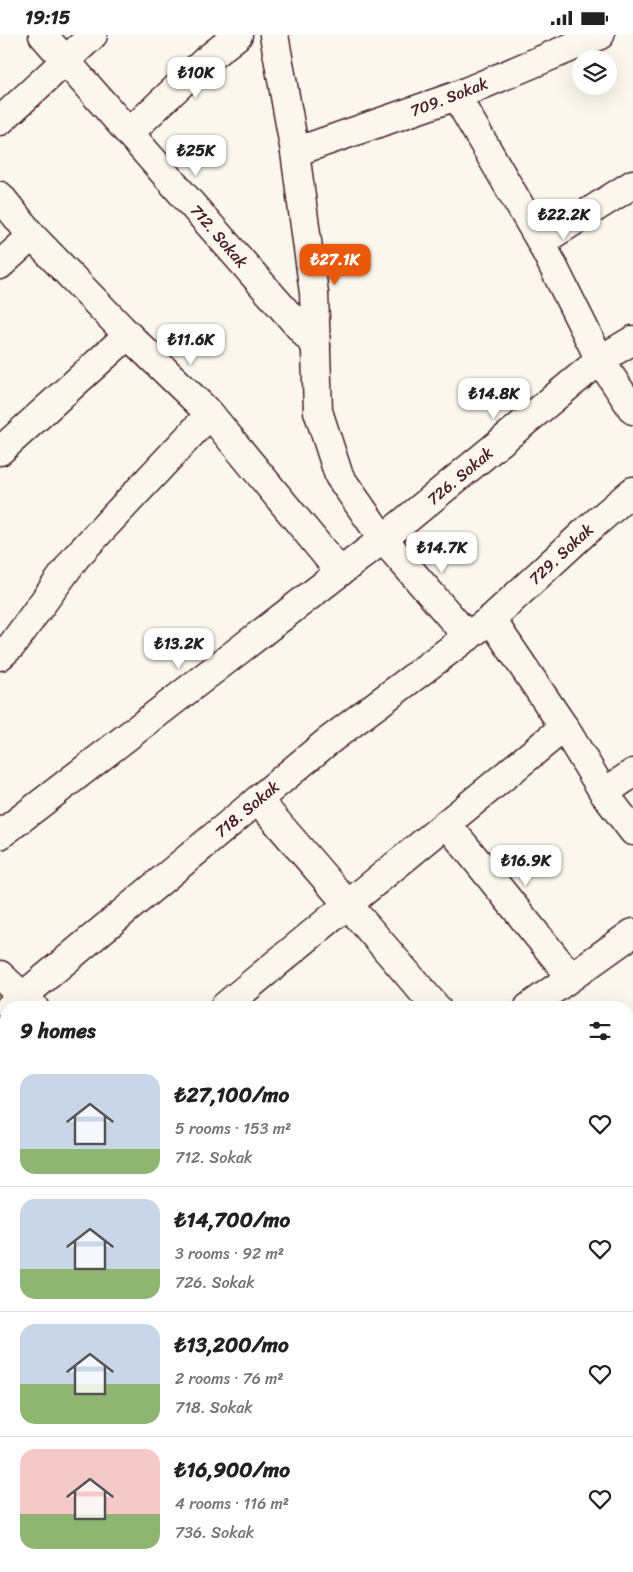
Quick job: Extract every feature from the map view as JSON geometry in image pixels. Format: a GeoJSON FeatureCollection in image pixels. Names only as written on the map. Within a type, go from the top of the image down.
{"type":"FeatureCollection","features":[{"type":"Feature","properties":{"kind":"street","name":"712. Sokak"},"geometry":{"type":"LineString","coordinates":[[44,35],[316,345]]}},
{"type":"Feature","properties":{"kind":"street"},"geometry":{"type":"LineString","coordinates":[[0,121],[93,35]]}},
{"type":"Feature","properties":{"kind":"street"},"geometry":{"type":"LineString","coordinates":[[129,133],[205,61],[238,35]]}},
{"type":"Feature","properties":{"kind":"street"},"geometry":{"type":"LineString","coordinates":[[274,35],[295,152],[314,293],[318,411],[339,476],[383,539],[468,637]]}},
{"type":"Feature","properties":{"kind":"street","name":"709. Sokak"},"geometry":{"type":"LineString","coordinates":[[295,152],[456,96],[600,35]]}},
{"type":"Feature","properties":{"kind":"street"},"geometry":{"type":"LineString","coordinates":[[456,96],[541,242],[600,360],[633,410]]}},
{"type":"Feature","properties":{"kind":"street"},"geometry":{"type":"LineString","coordinates":[[541,242],[633,184]]}},
{"type":"Feature","properties":{"kind":"street"},"geometry":{"type":"LineString","coordinates":[[0,196],[32,236],[128,335],[210,414],[340,572]]}},
{"type":"Feature","properties":{"kind":"street"},"geometry":{"type":"LineString","coordinates":[[0,265],[32,236]]}},
{"type":"Feature","properties":{"kind":"street"},"geometry":{"type":"LineString","coordinates":[[0,451],[128,335]]}},
{"type":"Feature","properties":{"kind":"street","name":"726. Sokak"},"geometry":{"type":"LineString","coordinates":[[0,835],[383,539],[600,360],[633,340]]}},
{"type":"Feature","properties":{"kind":"street"},"geometry":{"type":"LineString","coordinates":[[0,656],[12,645],[76,557],[210,414]]}},
{"type":"Feature","properties":{"kind":"street","name":"729. Sokak"},"geometry":{"type":"LineString","coordinates":[[492,619],[585,532],[633,491]]}},
{"type":"Feature","properties":{"kind":"street"},"geometry":{"type":"LineString","coordinates":[[492,619],[564,727],[604,793],[633,831]]}},
{"type":"Feature","properties":{"kind":"street","name":"718. Sokak"},"geometry":{"type":"LineString","coordinates":[[24,1001],[327,742],[492,619]]}},
{"type":"Feature","properties":{"kind":"street"},"geometry":{"type":"LineString","coordinates":[[231,1001],[564,727]]}},
{"type":"Feature","properties":{"kind":"street"},"geometry":{"type":"LineString","coordinates":[[604,793],[633,773]]}},
{"type":"Feature","properties":{"kind":"street"},"geometry":{"type":"LineString","coordinates":[[258,800],[431,1001]]}},
{"type":"Feature","properties":{"kind":"street"},"geometry":{"type":"LineString","coordinates":[[447,824],[572,977]]}},
{"type":"Feature","properties":{"kind":"street"},"geometry":{"type":"LineString","coordinates":[[538,1001],[633,933]]}},
{"type":"Feature","properties":{"kind":"street"},"geometry":{"type":"LineString","coordinates":[[0,975],[15,1001]]}}]}
